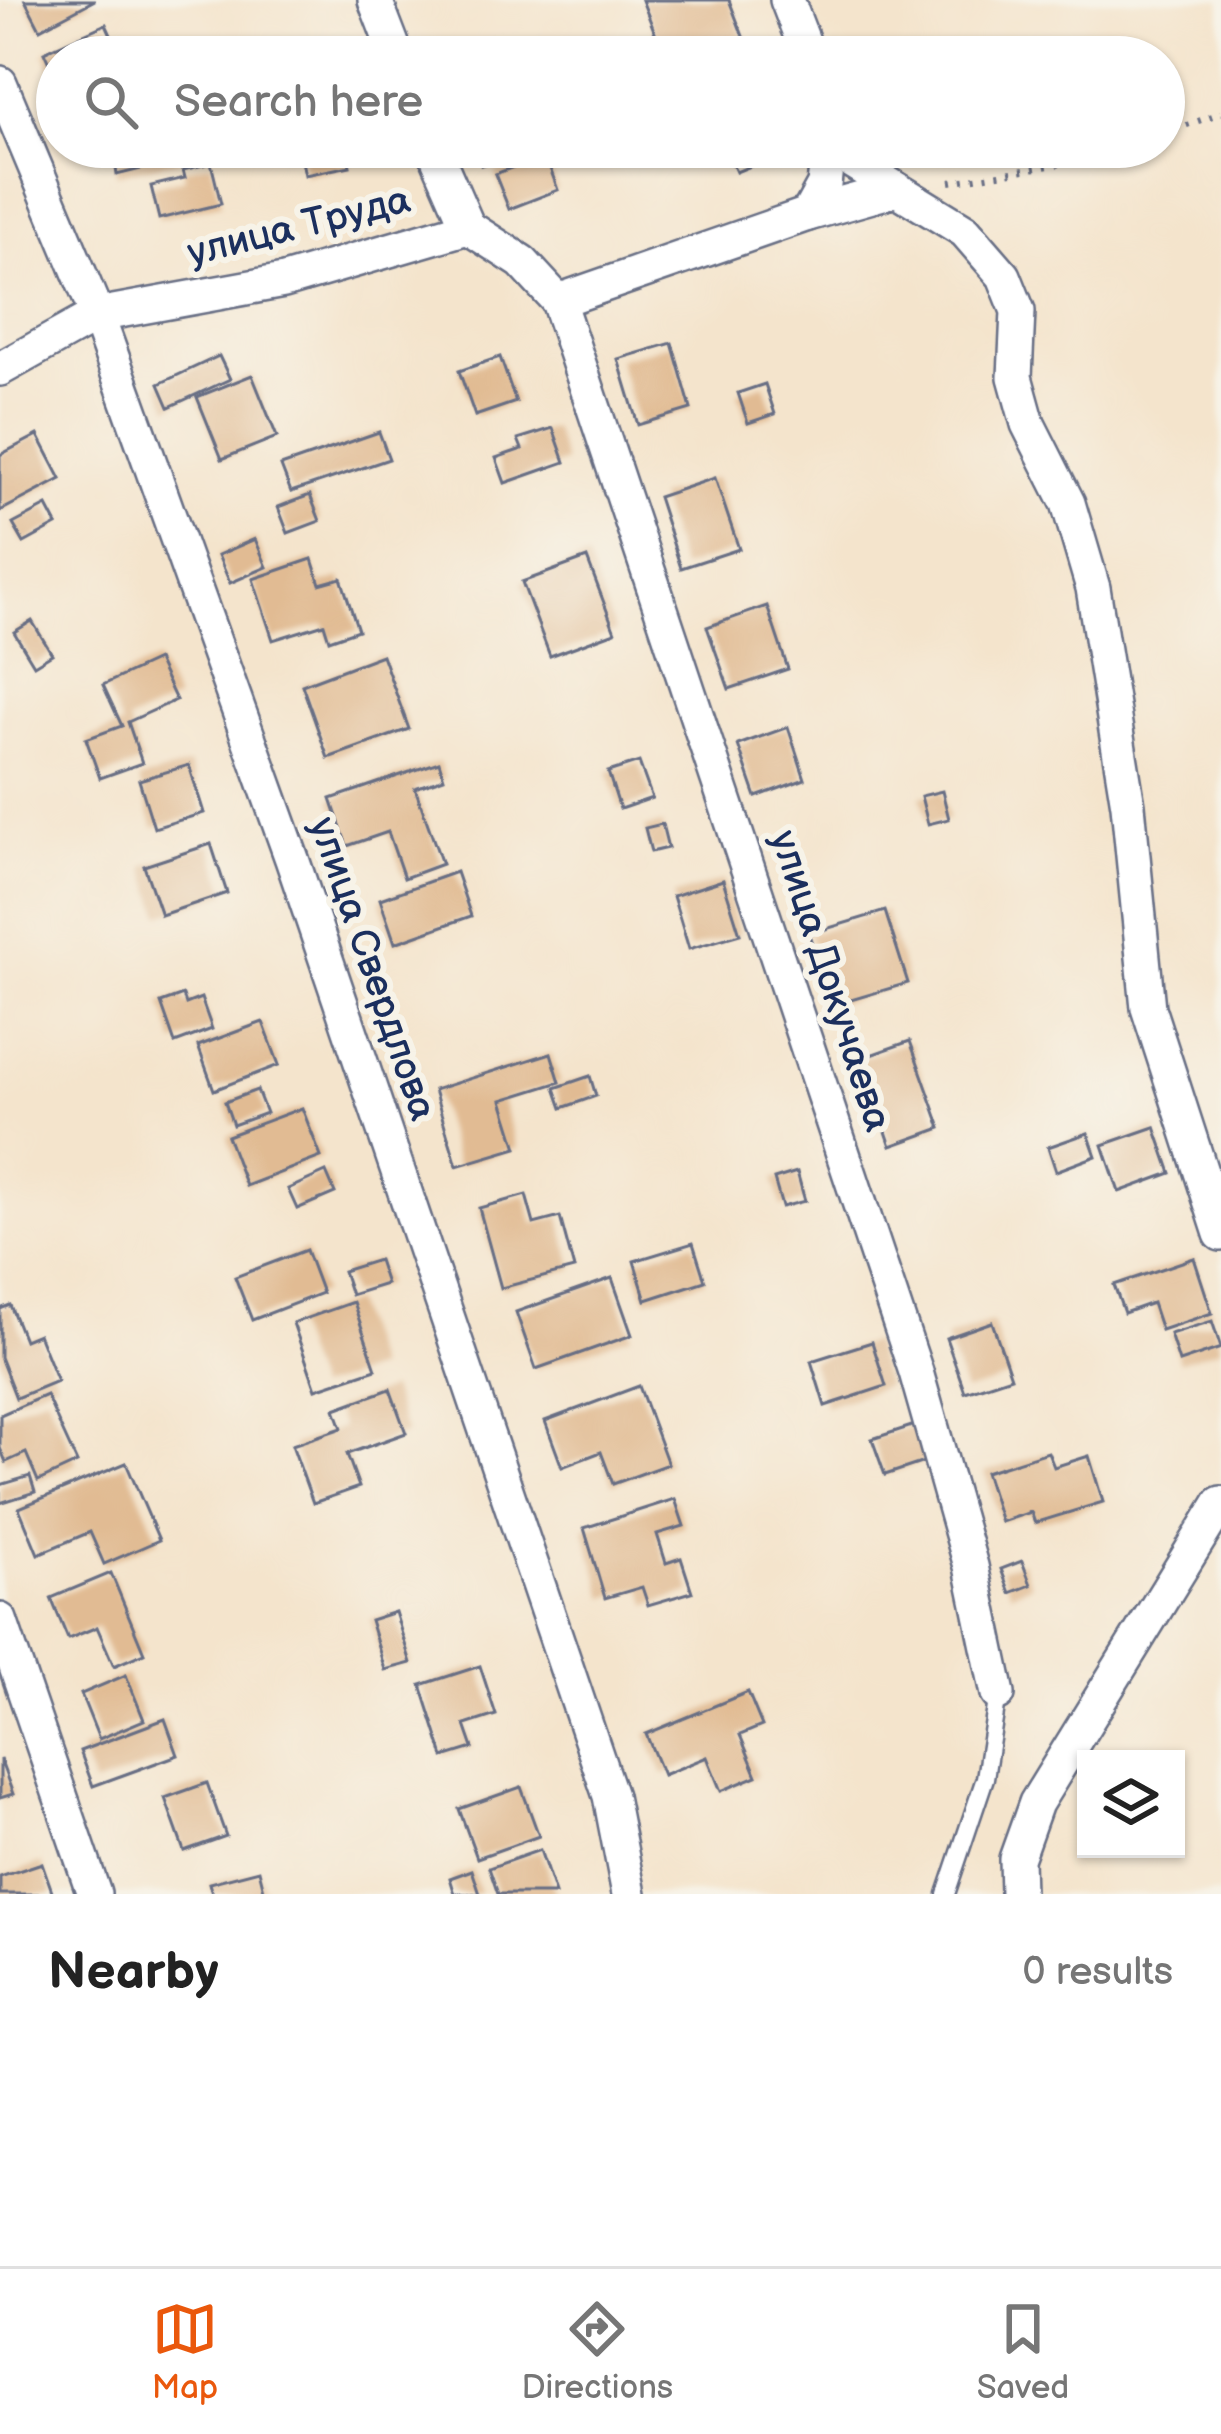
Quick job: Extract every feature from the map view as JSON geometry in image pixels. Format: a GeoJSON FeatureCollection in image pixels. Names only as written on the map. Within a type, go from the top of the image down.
{"type":"FeatureCollection","features":[{"type":"Feature","properties":{"kind":"street"},"geometry":{"type":"LineString","coordinates":[[375,0],[389,36]]}},
{"type":"Feature","properties":{"kind":"street"},"geometry":{"type":"LineString","coordinates":[[787,0],[800,36]]}},
{"type":"Feature","properties":{"kind":"street","name":"улица Свердлова"},"geometry":{"type":"LineString","coordinates":[[0,83],[98,315],[292,859],[610,1796],[632,1890]]}},
{"type":"Feature","properties":{"kind":"street"},"geometry":{"type":"LineString","coordinates":[[442,168],[468,227]]}},
{"type":"Feature","properties":{"kind":"street"},"geometry":{"type":"LineString","coordinates":[[808,214],[824,184],[826,168]]}},
{"type":"Feature","properties":{"kind":"street"},"geometry":{"type":"LineString","coordinates":[[859,168],[965,231],[1004,276],[1018,311],[1015,377],[1028,424],[1068,503],[1093,588],[1128,805],[1148,1009],[1221,1234]]}},
{"type":"Feature","properties":{"kind":"street"},"geometry":{"type":"LineString","coordinates":[[558,301],[808,214],[893,190]]}},
{"type":"Feature","properties":{"kind":"street","name":"улица Труда"},"geometry":{"type":"LineString","coordinates":[[0,369],[98,315],[284,281],[468,227],[522,262],[558,301]]}},
{"type":"Feature","properties":{"kind":"street","name":"улица Докучаева"},"geometry":{"type":"LineString","coordinates":[[558,301],[916,1372],[971,1566],[998,1694]]}},
{"type":"Feature","properties":{"kind":"street"},"geometry":{"type":"LineString","coordinates":[[1017,1894],[1016,1859],[1036,1803],[1221,1503]]}},
{"type":"Feature","properties":{"kind":"street"},"geometry":{"type":"LineString","coordinates":[[0,1620],[94,1894]]}},
{"type":"Feature","properties":{"kind":"lane"},"geometry":{"type":"LineString","coordinates":[[946,1894],[985,1778],[998,1694]]}},
{"type":"Feature","properties":{"kind":"path"},"geometry":{"type":"LineString","coordinates":[[1185,126],[1221,113]]}},
{"type":"Feature","properties":{"kind":"path"},"geometry":{"type":"LineString","coordinates":[[893,190],[1035,168]]}},
{"type":"Feature","properties":{"kind":"building"},"geometry":{"type":"Polygon","coordinates":[[[25,0],[95,0],[40,29],[25,0]]]}},
{"type":"Feature","properties":{"kind":"building"},"geometry":{"type":"Polygon","coordinates":[[[642,0],[729,0],[743,36],[656,36],[642,0]]]}},
{"type":"Feature","properties":{"kind":"building"},"geometry":{"type":"Polygon","coordinates":[[[106,24],[111,36],[79,36],[106,24]]]}},
{"type":"Feature","properties":{"kind":"building"},"geometry":{"type":"Polygon","coordinates":[[[116,168],[145,168],[117,175],[116,168]]]}},
{"type":"Feature","properties":{"kind":"building"},"geometry":{"type":"Polygon","coordinates":[[[212,168],[221,204],[159,219],[151,186],[185,178],[183,170],[212,168]]]}},
{"type":"Feature","properties":{"kind":"building"},"geometry":{"type":"Polygon","coordinates":[[[303,168],[340,168],[305,175],[303,168]]]}},
{"type":"Feature","properties":{"kind":"building"},"geometry":{"type":"Polygon","coordinates":[[[511,168],[550,168],[558,190],[509,209],[495,174],[511,168]]]}},
{"type":"Feature","properties":{"kind":"building"},"geometry":{"type":"Polygon","coordinates":[[[672,343],[691,409],[638,425],[618,359],[672,343]]]}},
{"type":"Feature","properties":{"kind":"building"},"geometry":{"type":"Polygon","coordinates":[[[219,356],[230,379],[169,407],[159,384],[219,356]]]}},
{"type":"Feature","properties":{"kind":"building"},"geometry":{"type":"Polygon","coordinates":[[[500,357],[516,402],[475,416],[459,371],[500,357]]]}},
{"type":"Feature","properties":{"kind":"building"},"geometry":{"type":"Polygon","coordinates":[[[252,375],[277,437],[222,459],[197,397],[252,375]]]}},
{"type":"Feature","properties":{"kind":"building"},"geometry":{"type":"Polygon","coordinates":[[[765,384],[775,414],[748,423],[738,393],[765,384]]]}},
{"type":"Feature","properties":{"kind":"building"},"geometry":{"type":"Polygon","coordinates":[[[553,428],[565,462],[505,483],[496,458],[522,449],[518,439],[553,428]]]}},
{"type":"Feature","properties":{"kind":"building"},"geometry":{"type":"Polygon","coordinates":[[[379,432],[389,459],[291,492],[281,466],[379,432]]]}},
{"type":"Feature","properties":{"kind":"building"},"geometry":{"type":"Polygon","coordinates":[[[38,435],[61,479],[0,511],[0,455],[38,435]]]}},
{"type":"Feature","properties":{"kind":"building"},"geometry":{"type":"Polygon","coordinates":[[[715,478],[739,549],[681,568],[658,497],[715,478]]]}},
{"type":"Feature","properties":{"kind":"building"},"geometry":{"type":"Polygon","coordinates":[[[310,495],[320,521],[288,533],[278,507],[310,495]]]}},
{"type":"Feature","properties":{"kind":"building"},"geometry":{"type":"Polygon","coordinates":[[[47,506],[57,525],[24,543],[13,524],[47,506]]]}},
{"type":"Feature","properties":{"kind":"building"},"geometry":{"type":"Polygon","coordinates":[[[255,539],[267,567],[230,583],[218,555],[255,539]]]}},
{"type":"Feature","properties":{"kind":"building"},"geometry":{"type":"Polygon","coordinates":[[[587,558],[615,632],[550,656],[522,582],[587,558]]]}},
{"type":"Feature","properties":{"kind":"building"},"geometry":{"type":"Polygon","coordinates":[[[312,559],[320,584],[341,578],[358,630],[329,640],[324,624],[273,640],[253,579],[312,559]]]}},
{"type":"Feature","properties":{"kind":"building"},"geometry":{"type":"Polygon","coordinates":[[[767,606],[788,669],[729,689],[707,627],[767,606]]]}},
{"type":"Feature","properties":{"kind":"building"},"geometry":{"type":"Polygon","coordinates":[[[32,621],[52,654],[34,665],[14,632],[32,621]]]}},
{"type":"Feature","properties":{"kind":"building"},"geometry":{"type":"Polygon","coordinates":[[[382,655],[409,729],[328,758],[302,685],[382,655]]]}},
{"type":"Feature","properties":{"kind":"building"},"geometry":{"type":"Polygon","coordinates":[[[157,660],[176,700],[128,722],[142,763],[100,778],[86,739],[122,726],[103,685],[157,660]]]}},
{"type":"Feature","properties":{"kind":"building"},"geometry":{"type":"Polygon","coordinates":[[[788,727],[805,779],[756,797],[738,745],[788,727]]]}},
{"type":"Feature","properties":{"kind":"building"},"geometry":{"type":"Polygon","coordinates":[[[439,762],[444,778],[415,788],[442,864],[404,878],[388,832],[347,846],[331,799],[439,762]]]}},
{"type":"Feature","properties":{"kind":"building"},"geometry":{"type":"Polygon","coordinates":[[[639,762],[652,798],[620,809],[608,772],[639,762]]]}},
{"type":"Feature","properties":{"kind":"building"},"geometry":{"type":"Polygon","coordinates":[[[189,765],[204,813],[154,828],[139,780],[189,765]]]}},
{"type":"Feature","properties":{"kind":"building"},"geometry":{"type":"Polygon","coordinates":[[[942,791],[949,819],[928,824],[921,796],[942,791]]]}},
{"type":"Feature","properties":{"kind":"building"},"geometry":{"type":"Polygon","coordinates":[[[662,824],[668,848],[651,852],[645,828],[662,824]]]}},
{"type":"Feature","properties":{"kind":"building"},"geometry":{"type":"Polygon","coordinates":[[[211,844],[227,893],[161,915],[144,866],[211,844]]]}},
{"type":"Feature","properties":{"kind":"building"},"geometry":{"type":"Polygon","coordinates":[[[456,872],[471,916],[395,943],[380,899],[456,872]]]}},
{"type":"Feature","properties":{"kind":"building"},"geometry":{"type":"Polygon","coordinates":[[[723,880],[740,934],[689,949],[673,896],[723,880]]]}},
{"type":"Feature","properties":{"kind":"building"},"geometry":{"type":"Polygon","coordinates":[[[885,911],[908,983],[831,1006],[809,934],[885,911]]]}},
{"type":"Feature","properties":{"kind":"building"},"geometry":{"type":"Polygon","coordinates":[[[183,995],[186,1004],[201,998],[212,1029],[175,1043],[161,1003],[183,995]]]}},
{"type":"Feature","properties":{"kind":"building"},"geometry":{"type":"Polygon","coordinates":[[[263,1022],[279,1065],[214,1090],[198,1046],[263,1022]]]}},
{"type":"Feature","properties":{"kind":"building"},"geometry":{"type":"Polygon","coordinates":[[[910,1041],[941,1128],[891,1146],[877,1105],[865,1110],[848,1063],[910,1041]]]}},
{"type":"Feature","properties":{"kind":"building"},"geometry":{"type":"Polygon","coordinates":[[[551,1053],[560,1082],[502,1100],[517,1148],[457,1166],[434,1090],[551,1053]]]}},
{"type":"Feature","properties":{"kind":"building"},"geometry":{"type":"Polygon","coordinates":[[[590,1076],[596,1096],[562,1108],[555,1088],[590,1076]]]}},
{"type":"Feature","properties":{"kind":"building"},"geometry":{"type":"Polygon","coordinates":[[[257,1090],[266,1113],[233,1125],[225,1102],[257,1090]]]}},
{"type":"Feature","properties":{"kind":"building"},"geometry":{"type":"Polygon","coordinates":[[[302,1108],[321,1157],[246,1186],[227,1136],[302,1108]]]}},
{"type":"Feature","properties":{"kind":"building"},"geometry":{"type":"Polygon","coordinates":[[[1155,1127],[1171,1173],[1119,1192],[1103,1145],[1155,1127]]]}},
{"type":"Feature","properties":{"kind":"building"},"geometry":{"type":"Polygon","coordinates":[[[1088,1133],[1096,1156],[1056,1171],[1048,1147],[1088,1133]]]}},
{"type":"Feature","properties":{"kind":"building"},"geometry":{"type":"Polygon","coordinates":[[[326,1172],[335,1193],[297,1209],[288,1189],[326,1172]]]}},
{"type":"Feature","properties":{"kind":"building"},"geometry":{"type":"Polygon","coordinates":[[[797,1172],[805,1201],[782,1207],[774,1179],[797,1172]]]}},
{"type":"Feature","properties":{"kind":"building"},"geometry":{"type":"Polygon","coordinates":[[[526,1195],[534,1224],[560,1217],[574,1269],[501,1288],[479,1208],[526,1195]]]}},
{"type":"Feature","properties":{"kind":"building"},"geometry":{"type":"Polygon","coordinates":[[[693,1243],[705,1281],[646,1300],[634,1261],[693,1243]]]}},
{"type":"Feature","properties":{"kind":"building"},"geometry":{"type":"Polygon","coordinates":[[[306,1250],[322,1293],[252,1320],[235,1277],[306,1250]]]}},
{"type":"Feature","properties":{"kind":"building"},"geometry":{"type":"Polygon","coordinates":[[[1194,1258],[1212,1313],[1161,1330],[1152,1303],[1124,1313],[1114,1285],[1194,1258]]]}},
{"type":"Feature","properties":{"kind":"building"},"geometry":{"type":"Polygon","coordinates":[[[378,1260],[386,1284],[351,1295],[343,1271],[378,1260]]]}},
{"type":"Feature","properties":{"kind":"building"},"geometry":{"type":"Polygon","coordinates":[[[612,1278],[632,1335],[536,1369],[516,1312],[612,1278]]]}},
{"type":"Feature","properties":{"kind":"building"},"geometry":{"type":"Polygon","coordinates":[[[353,1302],[376,1369],[316,1389],[293,1323],[353,1302]]]}},
{"type":"Feature","properties":{"kind":"building"},"geometry":{"type":"Polygon","coordinates":[[[10,1305],[24,1340],[38,1334],[57,1381],[16,1398],[0,1357],[0,1309],[10,1305]]]}},
{"type":"Feature","properties":{"kind":"building"},"geometry":{"type":"Polygon","coordinates":[[[1212,1321],[1221,1348],[1179,1362],[1170,1334],[1212,1321]]]}},
{"type":"Feature","properties":{"kind":"building"},"geometry":{"type":"Polygon","coordinates":[[[992,1322],[1011,1377],[965,1392],[946,1338],[992,1322]]]}},
{"type":"Feature","properties":{"kind":"building"},"geometry":{"type":"Polygon","coordinates":[[[872,1342],[886,1386],[825,1406],[811,1361],[872,1342]]]}},
{"type":"Feature","properties":{"kind":"building"},"geometry":{"type":"Polygon","coordinates":[[[639,1386],[668,1464],[613,1484],[601,1452],[562,1467],[545,1421],[639,1386]]]}},
{"type":"Feature","properties":{"kind":"building"},"geometry":{"type":"Polygon","coordinates":[[[390,1389],[406,1433],[347,1454],[359,1487],[313,1503],[292,1445],[342,1428],[335,1409],[390,1389]]]}},
{"type":"Feature","properties":{"kind":"building"},"geometry":{"type":"Polygon","coordinates":[[[46,1395],[77,1463],[38,1481],[26,1453],[6,1462],[0,1448],[0,1415],[46,1395]]]}},
{"type":"Feature","properties":{"kind":"building"},"geometry":{"type":"Polygon","coordinates":[[[915,1425],[927,1461],[885,1475],[872,1439],[915,1425]]]}},
{"type":"Feature","properties":{"kind":"building"},"geometry":{"type":"Polygon","coordinates":[[[1048,1452],[1054,1467],[1089,1456],[1103,1502],[1035,1523],[1031,1512],[1001,1522],[985,1472],[1048,1452]]]}},
{"type":"Feature","properties":{"kind":"building"},"geometry":{"type":"Polygon","coordinates":[[[126,1463],[159,1540],[104,1564],[90,1532],[38,1554],[19,1508],[126,1463]]]}},
{"type":"Feature","properties":{"kind":"building"},"geometry":{"type":"Polygon","coordinates":[[[30,1476],[35,1492],[0,1503],[0,1485],[30,1476]]]}},
{"type":"Feature","properties":{"kind":"building"},"geometry":{"type":"Polygon","coordinates":[[[675,1499],[684,1526],[657,1534],[666,1563],[681,1558],[692,1592],[648,1605],[642,1587],[605,1598],[584,1528],[675,1499]]]}},
{"type":"Feature","properties":{"kind":"building"},"geometry":{"type":"Polygon","coordinates":[[[1022,1561],[1031,1585],[1010,1593],[1001,1569],[1022,1561]]]}},
{"type":"Feature","properties":{"kind":"building"},"geometry":{"type":"Polygon","coordinates":[[[111,1573],[144,1653],[114,1666],[97,1627],[68,1639],[51,1598],[111,1573]]]}},
{"type":"Feature","properties":{"kind":"building"},"geometry":{"type":"Polygon","coordinates":[[[395,1612],[411,1663],[385,1670],[370,1620],[395,1612]]]}},
{"type":"Feature","properties":{"kind":"building"},"geometry":{"type":"Polygon","coordinates":[[[480,1666],[496,1715],[465,1725],[473,1748],[444,1757],[421,1685],[480,1666]]]}},
{"type":"Feature","properties":{"kind":"building"},"geometry":{"type":"Polygon","coordinates":[[[126,1675],[144,1720],[99,1739],[81,1694],[126,1675]]]}},
{"type":"Feature","properties":{"kind":"building"},"geometry":{"type":"Polygon","coordinates":[[[748,1692],[762,1726],[740,1735],[757,1776],[721,1791],[707,1757],[663,1775],[646,1734],[748,1692]]]}},
{"type":"Feature","properties":{"kind":"building"},"geometry":{"type":"Polygon","coordinates":[[[165,1719],[178,1755],[93,1786],[80,1751],[165,1719]]]}},
{"type":"Feature","properties":{"kind":"building"},"geometry":{"type":"Polygon","coordinates":[[[0,1759],[13,1794],[0,1798],[0,1759]]]}},
{"type":"Feature","properties":{"kind":"building"},"geometry":{"type":"Polygon","coordinates":[[[207,1783],[226,1836],[184,1851],[165,1798],[207,1783]]]}},
{"type":"Feature","properties":{"kind":"building"},"geometry":{"type":"Polygon","coordinates":[[[521,1787],[539,1836],[477,1858],[459,1809],[521,1787]]]}},
{"type":"Feature","properties":{"kind":"building"},"geometry":{"type":"Polygon","coordinates":[[[540,1850],[555,1894],[498,1894],[489,1868],[540,1850]]]}},
{"type":"Feature","properties":{"kind":"building"},"geometry":{"type":"Polygon","coordinates":[[[42,1863],[53,1894],[0,1894],[0,1877],[42,1863]]]}},
{"type":"Feature","properties":{"kind":"building"},"geometry":{"type":"Polygon","coordinates":[[[259,1870],[265,1894],[212,1894],[209,1883],[259,1870]]]}},
{"type":"Feature","properties":{"kind":"building"},"geometry":{"type":"Polygon","coordinates":[[[472,1870],[480,1894],[455,1894],[450,1878],[472,1870]]]}}]}
